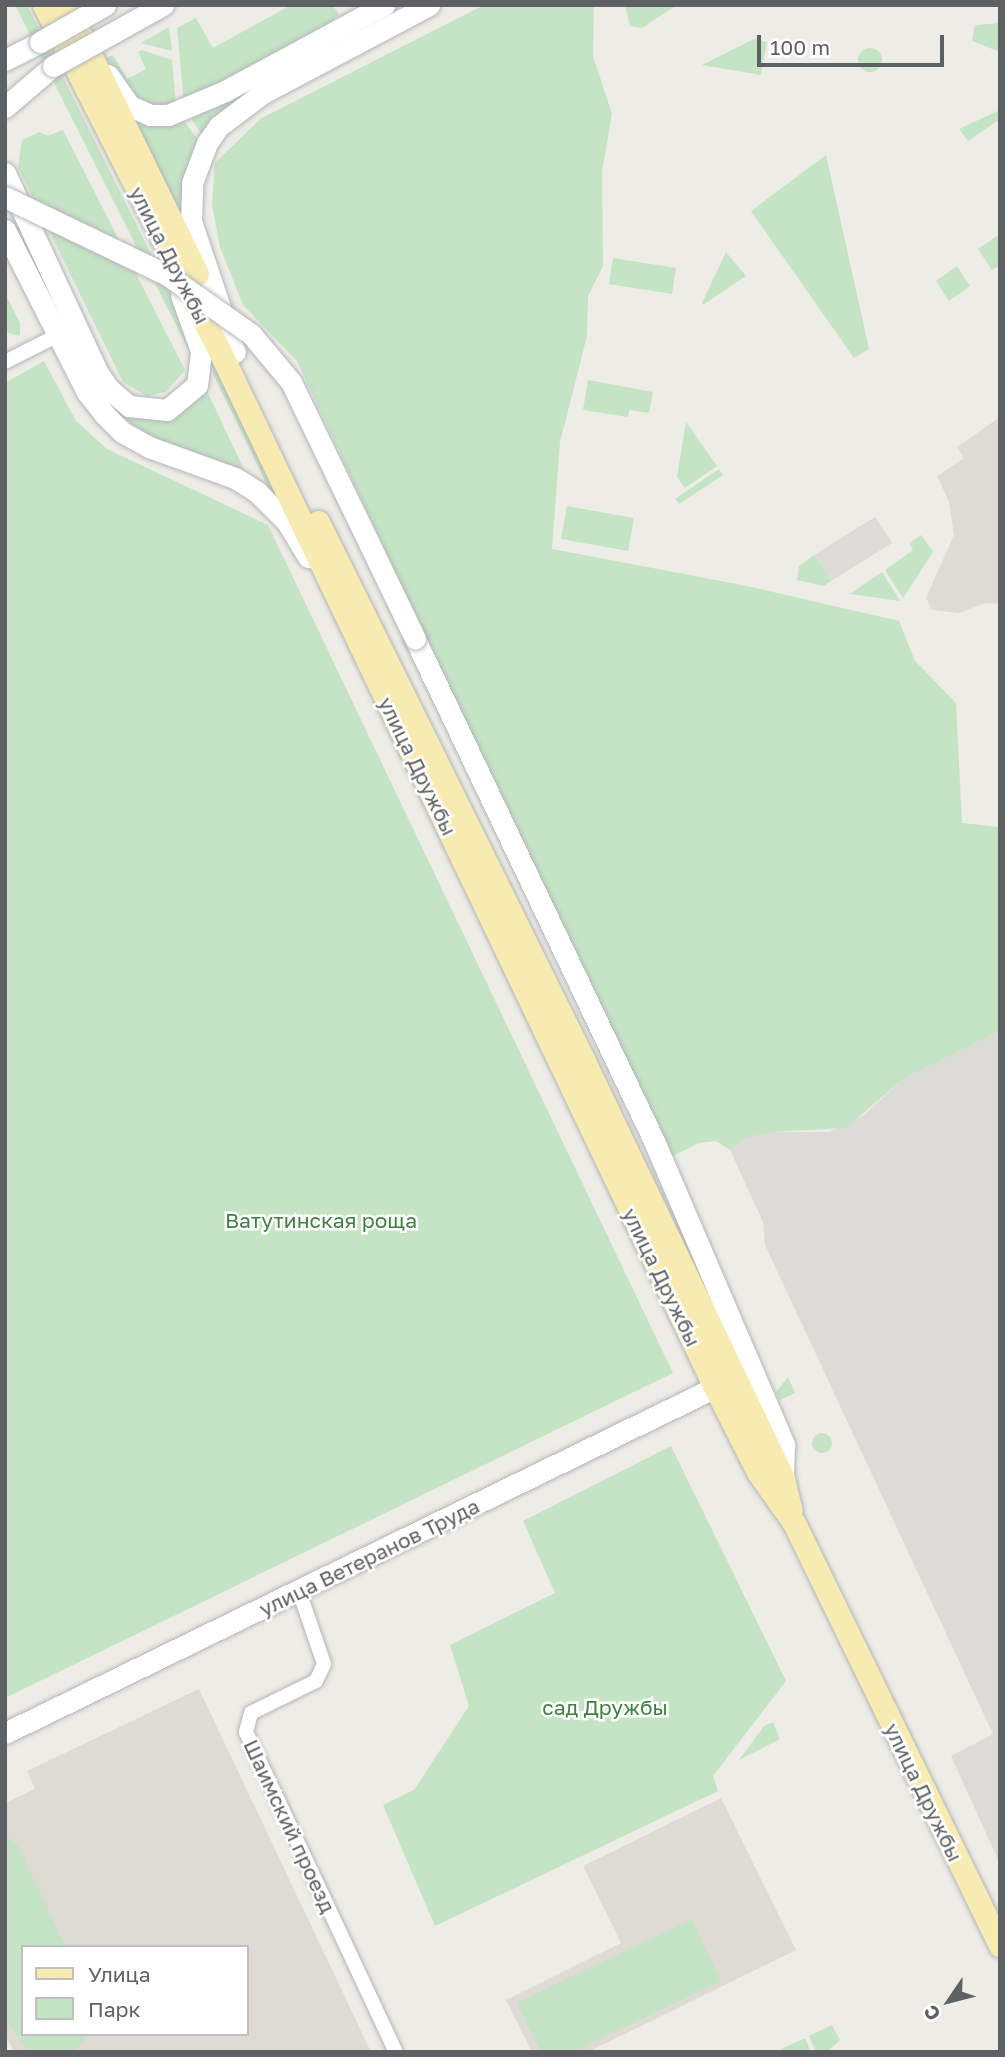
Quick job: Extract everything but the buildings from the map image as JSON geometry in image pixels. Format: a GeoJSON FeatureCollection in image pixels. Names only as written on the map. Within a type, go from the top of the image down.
{"type":"FeatureCollection","features":[{"type":"Feature","properties":{"kind":"main road","name":"улица Дружбы"},"geometry":{"type":"LineString","coordinates":[[44,5],[161,237],[724,1383],[783,1479],[794,1523]]}},
{"type":"Feature","properties":{"kind":"main road","name":"улица Дружбы"},"geometry":{"type":"LineString","coordinates":[[66,5],[584,1061],[724,1383],[758,1472],[794,1523],[1000,1946]]}},
{"type":"Feature","properties":{"kind":"main road"},"geometry":{"type":"LineString","coordinates":[[5,60],[105,5]]}},
{"type":"Feature","properties":{"kind":"main road"},"geometry":{"type":"LineString","coordinates":[[5,92],[163,5]]}},
{"type":"Feature","properties":{"kind":"main road"},"geometry":{"type":"LineString","coordinates":[[82,39],[130,106],[150,115],[168,115],[225,91],[384,5]]}},
{"type":"Feature","properties":{"kind":"main road"},"geometry":{"type":"LineString","coordinates":[[235,352],[191,221],[192,183],[207,143],[219,126],[262,93],[429,5]]}},
{"type":"Feature","properties":{"kind":"main road"},"geometry":{"type":"LineString","coordinates":[[5,53],[40,42]]}},
{"type":"Feature","properties":{"kind":"main road"},"geometry":{"type":"LineString","coordinates":[[5,107],[53,66]]}},
{"type":"Feature","properties":{"kind":"main road"},"geometry":{"type":"LineString","coordinates":[[5,173],[98,373],[118,399],[155,411],[181,402],[197,385],[201,351],[161,237]]}},
{"type":"Feature","properties":{"kind":"main road"},"geometry":{"type":"LineString","coordinates":[[5,197],[166,275],[251,334],[291,382],[654,1141],[784,1445],[783,1479]]}},
{"type":"Feature","properties":{"kind":"main road"},"geometry":{"type":"LineString","coordinates":[[5,230],[87,393],[122,432],[149,447],[235,478],[273,505],[346,617]]}},
{"type":"Feature","properties":{"kind":"main road","name":"улица Ветеранов Труда"},"geometry":{"type":"LineString","coordinates":[[5,1733],[753,1368]]}},
{"type":"Feature","properties":{"kind":"street"},"geometry":{"type":"LineString","coordinates":[[5,362],[58,335]]}},
{"type":"Feature","properties":{"kind":"street","name":"Шаимский проезд"},"geometry":{"type":"LineString","coordinates":[[299,1591],[324,1664],[316,1681],[251,1713],[246,1732],[396,2052]]}},
{"type":"Feature","properties":{"kind":"shaded area"},"geometry":{"type":"Polygon","coordinates":[[[1000,417],[1000,604],[986,603],[959,613],[932,610],[926,598],[954,535],[949,502],[937,476],[964,458],[957,447],[1000,417]]]}},
{"type":"Feature","properties":{"kind":"shaded area"},"geometry":{"type":"Polygon","coordinates":[[[875,517],[892,543],[831,581],[814,555],[875,517]]]}},
{"type":"Feature","properties":{"kind":"shaded area"},"geometry":{"type":"Polygon","coordinates":[[[1000,1031],[1000,1864],[951,1756],[993,1734],[765,1245],[763,1222],[730,1150],[746,1138],[771,1132],[829,1132],[864,1115],[903,1079],[1000,1031]]]}},
{"type":"Feature","properties":{"kind":"shaded area"},"geometry":{"type":"Polygon","coordinates":[[[199,1689],[371,2052],[14,2052],[5,2034],[5,1803],[35,1789],[27,1771],[199,1689]]]}},
{"type":"Feature","properties":{"kind":"shaded area"},"geometry":{"type":"Polygon","coordinates":[[[721,1798],[796,1950],[588,2052],[532,2052],[506,2000],[621,1943],[583,1866],[721,1798]]]}},
{"type":"Feature","properties":{"kind":"green space"},"geometry":{"type":"Polygon","coordinates":[[[15,5],[27,5],[190,332],[196,365],[15,5]]]}},
{"type":"Feature","properties":{"kind":"green space"},"geometry":{"type":"Polygon","coordinates":[[[291,5],[332,5],[339,14],[330,24],[184,103],[177,28],[196,18],[213,48],[291,5]]]}},
{"type":"Feature","properties":{"kind":"green space"},"geometry":{"type":"Polygon","coordinates":[[[484,5],[594,5],[593,56],[612,114],[602,171],[603,266],[588,296],[587,336],[560,442],[552,549],[742,585],[899,621],[915,661],[956,703],[962,823],[1000,827],[1000,1031],[903,1079],[846,1128],[771,1132],[746,1138],[730,1150],[716,1141],[699,1143],[669,1158],[297,361],[243,305],[220,247],[212,205],[215,163],[260,119],[484,5]]]}},
{"type":"Feature","properties":{"kind":"green space"},"geometry":{"type":"Polygon","coordinates":[[[677,5],[642,28],[630,26],[625,6],[677,5]]]}},
{"type":"Feature","properties":{"kind":"green space"},"geometry":{"type":"Polygon","coordinates":[[[1000,23],[1000,52],[972,41],[975,25],[1000,23]]]}},
{"type":"Feature","properties":{"kind":"green space"},"geometry":{"type":"Polygon","coordinates":[[[169,27],[172,51],[141,43],[169,27]]]}},
{"type":"Feature","properties":{"kind":"green space"},"geometry":{"type":"Polygon","coordinates":[[[754,39],[767,42],[761,75],[702,65],[754,39]]]}},
{"type":"Feature","properties":{"kind":"green space"},"geometry":{"type":"Polygon","coordinates":[[[870,48],[881,55],[882,60],[875,71],[870,72],[859,65],[858,60],[865,49],[870,48]]]}},
{"type":"Feature","properties":{"kind":"green space"},"geometry":{"type":"Polygon","coordinates":[[[142,50],[172,60],[176,105],[156,106],[135,96],[106,58],[113,55],[127,79],[146,69],[138,52],[142,50]]]}},
{"type":"Feature","properties":{"kind":"green space"},"geometry":{"type":"Polygon","coordinates":[[[234,97],[237,101],[203,136],[191,119],[234,97]]]}},
{"type":"Feature","properties":{"kind":"green space"},"geometry":{"type":"Polygon","coordinates":[[[1000,110],[1000,119],[968,141],[959,129],[1000,110]]]}},
{"type":"Feature","properties":{"kind":"green space"},"geometry":{"type":"Polygon","coordinates":[[[127,112],[160,124],[184,121],[199,141],[185,227],[127,112]]]}},
{"type":"Feature","properties":{"kind":"green space"},"geometry":{"type":"Polygon","coordinates":[[[63,130],[185,370],[166,392],[147,396],[123,382],[18,167],[22,140],[39,132],[48,136],[63,130]]]}},
{"type":"Feature","properties":{"kind":"green space"},"geometry":{"type":"Polygon","coordinates":[[[826,155],[869,349],[854,358],[751,211],[826,155]]]}},
{"type":"Feature","properties":{"kind":"green space"},"geometry":{"type":"Polygon","coordinates":[[[1000,234],[1000,265],[992,270],[978,249],[1000,234]]]}},
{"type":"Feature","properties":{"kind":"green space"},"geometry":{"type":"Polygon","coordinates":[[[726,252],[746,276],[703,305],[702,303],[726,252]]]}},
{"type":"Feature","properties":{"kind":"green space"},"geometry":{"type":"Polygon","coordinates":[[[613,258],[676,268],[672,294],[609,284],[613,258]]]}},
{"type":"Feature","properties":{"kind":"green space"},"geometry":{"type":"Polygon","coordinates":[[[957,266],[970,286],[949,301],[936,281],[957,266]]]}},
{"type":"Feature","properties":{"kind":"green space"},"geometry":{"type":"Polygon","coordinates":[[[5,293],[20,323],[20,336],[8,333],[5,326],[5,293]]]}},
{"type":"Feature","properties":{"kind":"green space","name":"Ватутинская роща"},"geometry":{"type":"Polygon","coordinates":[[[44,361],[76,421],[107,449],[268,525],[673,1373],[5,1698],[5,383],[44,361]]]}},
{"type":"Feature","properties":{"kind":"green space"},"geometry":{"type":"Polygon","coordinates":[[[214,365],[278,498],[270,491],[213,374],[214,365]]]}},
{"type":"Feature","properties":{"kind":"green space"},"geometry":{"type":"Polygon","coordinates":[[[588,380],[653,392],[649,413],[629,410],[628,417],[583,410],[588,380]]]}},
{"type":"Feature","properties":{"kind":"green space"},"geometry":{"type":"Polygon","coordinates":[[[207,391],[248,478],[153,441],[120,414],[161,420],[180,415],[207,391]]]}},
{"type":"Feature","properties":{"kind":"green space"},"geometry":{"type":"Polygon","coordinates":[[[686,422],[717,466],[685,488],[677,477],[686,422]]]}},
{"type":"Feature","properties":{"kind":"green space"},"geometry":{"type":"Polygon","coordinates":[[[719,469],[723,475],[679,504],[675,499],[719,469]]]}},
{"type":"Feature","properties":{"kind":"green space"},"geometry":{"type":"Polygon","coordinates":[[[567,506],[634,518],[628,551],[561,539],[567,506]]]}},
{"type":"Feature","properties":{"kind":"green space"},"geometry":{"type":"Polygon","coordinates":[[[921,535],[933,552],[903,598],[885,570],[913,550],[909,543],[921,535]]]}},
{"type":"Feature","properties":{"kind":"green space"},"geometry":{"type":"Polygon","coordinates":[[[814,555],[831,581],[824,586],[797,580],[799,566],[814,555]]]}},
{"type":"Feature","properties":{"kind":"green space"},"geometry":{"type":"Polygon","coordinates":[[[882,572],[900,601],[850,594],[882,572]]]}},
{"type":"Feature","properties":{"kind":"green space"},"geometry":{"type":"Polygon","coordinates":[[[597,1059],[666,1205],[648,1182],[592,1061],[597,1059]]]}},
{"type":"Feature","properties":{"kind":"green space"},"geometry":{"type":"Polygon","coordinates":[[[788,1377],[795,1393],[780,1400],[776,1392],[788,1377]]]}},
{"type":"Feature","properties":{"kind":"green space"},"geometry":{"type":"Polygon","coordinates":[[[822,1433],[829,1436],[832,1443],[829,1450],[822,1453],[815,1450],[812,1443],[815,1436],[822,1433]]]}},
{"type":"Feature","properties":{"kind":"green space","name":"сад Дружбы"},"geometry":{"type":"Polygon","coordinates":[[[671,1446],[786,1681],[713,1776],[718,1791],[435,1926],[383,1805],[414,1790],[469,1706],[450,1645],[555,1593],[523,1521],[671,1446]]]}},
{"type":"Feature","properties":{"kind":"green space"},"geometry":{"type":"Polygon","coordinates":[[[773,1722],[780,1739],[739,1760],[764,1726],[773,1722]]]}},
{"type":"Feature","properties":{"kind":"green space"},"geometry":{"type":"Polygon","coordinates":[[[5,1834],[18,1846],[65,1945],[21,1945],[21,2036],[88,2036],[73,2052],[31,2052],[22,2045],[5,2015],[5,1834]]]}},
{"type":"Feature","properties":{"kind":"green space"},"geometry":{"type":"Polygon","coordinates":[[[692,1919],[721,1981],[572,2052],[541,2052],[517,2003],[692,1919]]]}},
{"type":"Feature","properties":{"kind":"green space"},"geometry":{"type":"Polygon","coordinates":[[[832,2025],[840,2040],[827,2052],[816,2052],[809,2036],[832,2025]]]}},
{"type":"Feature","properties":{"kind":"green space"},"geometry":{"type":"Polygon","coordinates":[[[805,2038],[811,2052],[777,2052],[777,2051],[805,2038]]]}}]}
